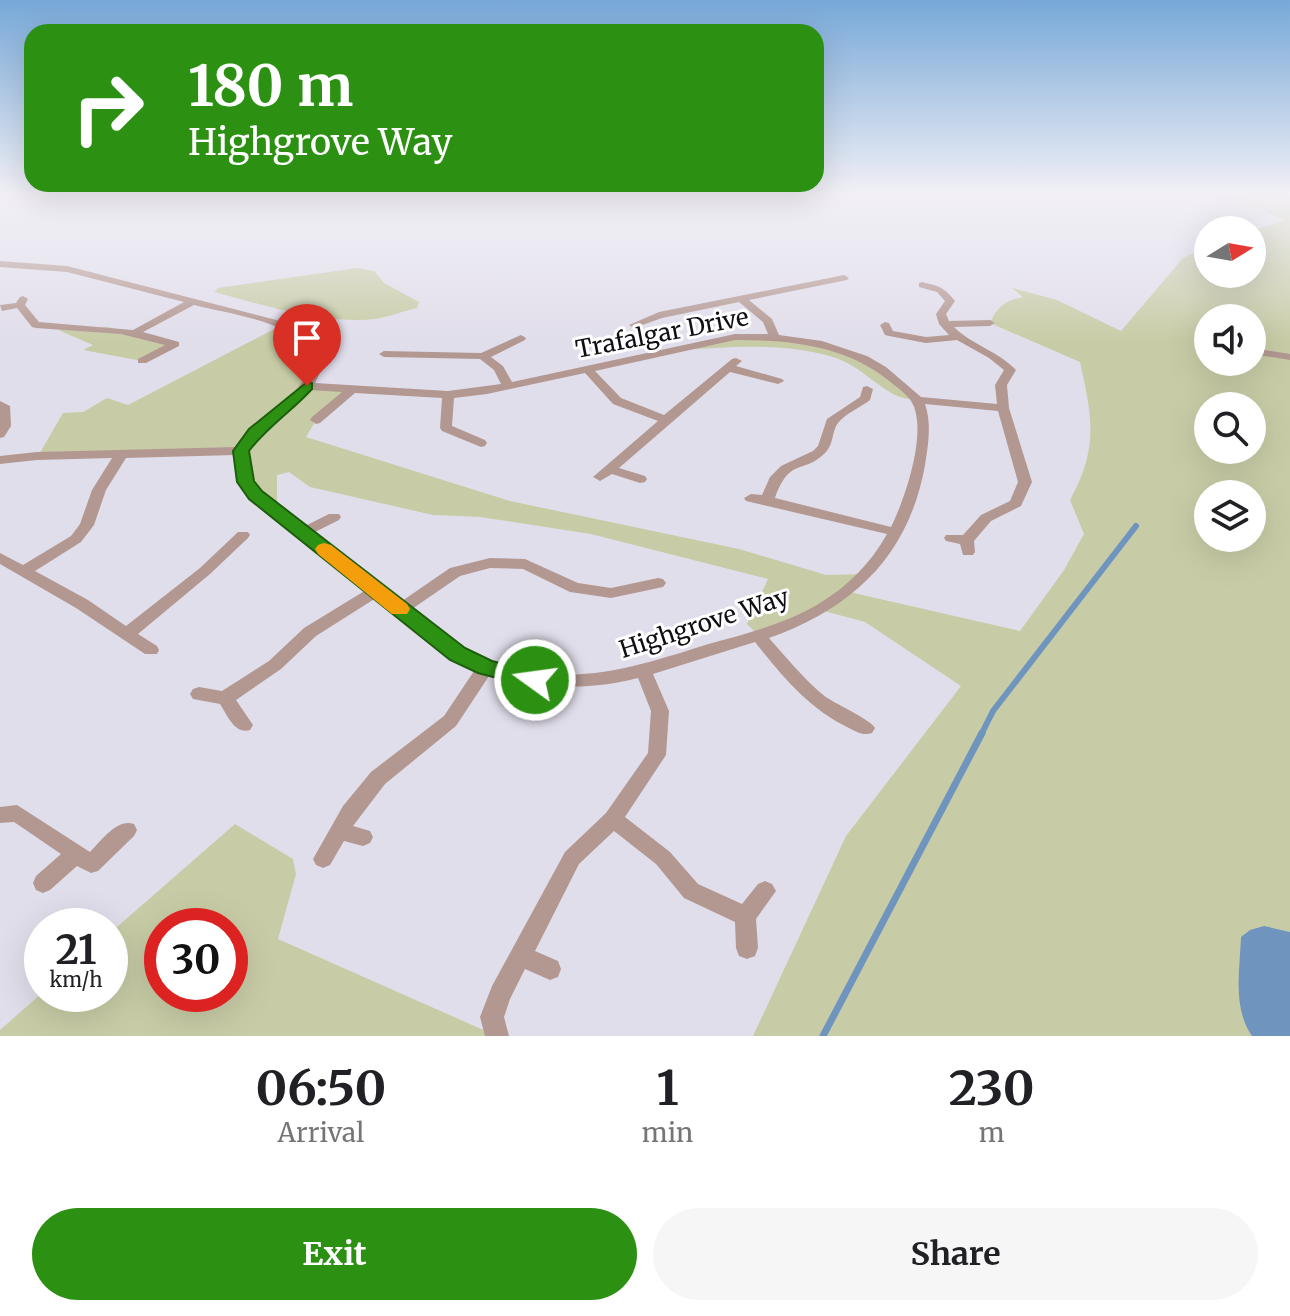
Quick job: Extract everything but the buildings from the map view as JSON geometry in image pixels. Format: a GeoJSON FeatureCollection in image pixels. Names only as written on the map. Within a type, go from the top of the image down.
{"type":"FeatureCollection","features":[{"type":"Feature","properties":{"kind":"street"},"geometry":{"type":"LineString","coordinates":[[0,264],[67,269],[288,326],[320,350],[320,368],[307,386],[292,403],[255,432],[241,451],[122,453],[0,460]]}},
{"type":"Feature","properties":{"kind":"street"},"geometry":{"type":"LineString","coordinates":[[633,320],[837,282]]}},
{"type":"Feature","properties":{"kind":"street"},"geometry":{"type":"LineString","coordinates":[[922,285],[944,289],[950,301],[941,314],[944,324],[958,337],[1000,358],[1010,370],[1001,385],[1003,408],[1025,482],[1016,503],[986,518],[967,546],[951,538]]}},
{"type":"Feature","properties":{"kind":"street"},"geometry":{"type":"LineString","coordinates":[[741,299],[768,321],[774,336]]}},
{"type":"Feature","properties":{"kind":"street"},"geometry":{"type":"LineString","coordinates":[[134,333],[193,301]]}},
{"type":"Feature","properties":{"kind":"street"},"geometry":{"type":"LineString","coordinates":[[2,308],[22,302],[36,325],[58,330],[108,327],[175,344]]}},
{"type":"Feature","properties":{"kind":"street"},"geometry":{"type":"LineString","coordinates":[[944,324],[990,323]]}},
{"type":"Feature","properties":{"kind":"street"},"geometry":{"type":"LineString","coordinates":[[886,332],[926,340],[958,337]]}},
{"type":"Feature","properties":{"kind":"street","name":"Trafalgar Drive"},"geometry":{"type":"LineString","coordinates":[[307,386],[448,395],[508,386],[735,337],[774,336],[853,353],[883,368],[917,400]]}},
{"type":"Feature","properties":{"kind":"street"},"geometry":{"type":"LineString","coordinates":[[142,361],[189,337]]}},
{"type":"Feature","properties":{"kind":"street"},"geometry":{"type":"LineString","coordinates":[[384,354],[399,359],[483,356],[521,338]]}},
{"type":"Feature","properties":{"kind":"street"},"geometry":{"type":"LineString","coordinates":[[1266,353],[1290,357]]}},
{"type":"Feature","properties":{"kind":"street"},"geometry":{"type":"LineString","coordinates":[[483,356],[499,368],[508,386]]}},
{"type":"Feature","properties":{"kind":"street"},"geometry":{"type":"LineString","coordinates":[[640,479],[605,473],[732,364],[778,381]]}},
{"type":"Feature","properties":{"kind":"street"},"geometry":{"type":"LineString","coordinates":[[587,369],[617,401],[666,420]]}},
{"type":"Feature","properties":{"kind":"street"},"geometry":{"type":"LineString","coordinates":[[316,420],[351,390]]}},
{"type":"Feature","properties":{"kind":"street"},"geometry":{"type":"LineString","coordinates":[[767,500],[777,476],[819,454],[829,442],[831,422],[866,394],[881,401]]}},
{"type":"Feature","properties":{"kind":"street"},"geometry":{"type":"LineString","coordinates":[[448,395],[446,428],[481,443]]}},
{"type":"Feature","properties":{"kind":"street"},"geometry":{"type":"LineString","coordinates":[[751,498],[895,532],[914,491],[924,435],[917,400],[1003,408]]}},
{"type":"Feature","properties":{"kind":"street"},"geometry":{"type":"LineString","coordinates":[[0,405],[4,406],[5,426],[0,434]]}},
{"type":"Feature","properties":{"kind":"street","name":"Highgrove Way"},"geometry":{"type":"LineString","coordinates":[[241,451],[246,482],[256,495],[400,610],[458,654],[486,667],[535,680],[583,681],[643,671],[758,635],[819,610],[866,574],[895,532]]}},
{"type":"Feature","properties":{"kind":"street"},"geometry":{"type":"LineString","coordinates":[[24,571],[76,539],[87,525],[99,490],[122,453]]}},
{"type":"Feature","properties":{"kind":"street"},"geometry":{"type":"LineString","coordinates":[[304,532],[334,517]]}},
{"type":"Feature","properties":{"kind":"street"},"geometry":{"type":"LineString","coordinates":[[127,634],[205,571],[243,535]]}},
{"type":"Feature","properties":{"kind":"street"},"geometry":{"type":"LineString","coordinates":[[0,558],[151,650]]}},
{"type":"Feature","properties":{"kind":"street"},"geometry":{"type":"LineString","coordinates":[[400,610],[455,572],[490,563],[525,564],[575,588],[611,593],[658,583]]}},
{"type":"Feature","properties":{"kind":"street"},"geometry":{"type":"LineString","coordinates":[[199,694],[225,698],[275,665],[310,632],[376,591]]}},
{"type":"Feature","properties":{"kind":"street"},"geometry":{"type":"LineString","coordinates":[[758,635],[803,689],[837,716],[866,728]]}},
{"type":"Feature","properties":{"kind":"street"},"geometry":{"type":"LineString","coordinates":[[323,859],[350,812],[378,778],[450,721],[486,667]]}},
{"type":"Feature","properties":{"kind":"street"},"geometry":{"type":"LineString","coordinates":[[497,1036],[492,1017],[500,994],[572,858],[613,819],[657,755],[660,711],[643,671]]}},
{"type":"Feature","properties":{"kind":"street"},"geometry":{"type":"LineString","coordinates":[[225,698],[244,725]]}},
{"type":"Feature","properties":{"kind":"street"},"geometry":{"type":"LineString","coordinates":[[0,815],[17,813],[91,864],[127,830]]}},
{"type":"Feature","properties":{"kind":"street"},"geometry":{"type":"LineString","coordinates":[[613,819],[663,858],[691,891],[745,916]]}},
{"type":"Feature","properties":{"kind":"street"},"geometry":{"type":"LineString","coordinates":[[339,831],[363,837]]}},
{"type":"Feature","properties":{"kind":"street"},"geometry":{"type":"LineString","coordinates":[[43,883],[76,854]]}},
{"type":"Feature","properties":{"kind":"street"},"geometry":{"type":"LineString","coordinates":[[747,948],[745,916],[765,891]]}},
{"type":"Feature","properties":{"kind":"street"},"geometry":{"type":"LineString","coordinates":[[519,955],[550,969]]}},
{"type":"Feature","properties":{"kind":"green space"},"geometry":{"type":"Polygon","coordinates":[[[1266,244],[1290,244],[1290,1036],[753,1036],[846,836],[961,686],[865,622],[820,610],[758,635],[747,624],[768,579],[591,534],[480,517],[433,515],[310,487],[289,472],[277,475],[277,513],[256,495],[241,452],[38,456],[63,413],[83,412],[107,398],[128,405],[282,325],[320,350],[308,385],[351,390],[316,420],[306,437],[510,501],[739,549],[826,575],[866,574],[845,591],[1020,631],[1064,570],[1084,534],[1070,500],[1089,448],[1090,416],[1080,362],[990,323],[1003,305],[1023,297],[1012,288],[1057,300],[1121,331],[1183,258],[1194,253],[1194,288],[1266,288],[1266,244]]]}},
{"type":"Feature","properties":{"kind":"green space"},"geometry":{"type":"Polygon","coordinates":[[[357,268],[374,271],[384,283],[419,302],[417,308],[375,319],[335,319],[293,313],[214,292],[218,288],[357,268]]]}},
{"type":"Feature","properties":{"kind":"green space"},"geometry":{"type":"Polygon","coordinates":[[[108,327],[175,344],[142,361],[83,350],[93,345],[58,330],[108,327]]]}},
{"type":"Feature","properties":{"kind":"green space"},"geometry":{"type":"Polygon","coordinates":[[[774,336],[853,353],[917,400],[886,390],[844,361],[816,353],[776,347],[676,350],[735,337],[774,336]]]}},
{"type":"Feature","properties":{"kind":"green space"},"geometry":{"type":"Polygon","coordinates":[[[235,824],[293,859],[296,874],[278,939],[497,1036],[0,1036],[0,1030],[24,1009],[24,1012],[128,1012],[128,917],[235,824]]]}},
{"type":"Feature","properties":{"kind":"water"},"geometry":{"type":"Polygon","coordinates":[[[1264,926],[1290,932],[1290,1036],[1252,1036],[1242,1013],[1239,1000],[1241,937],[1250,930],[1264,926]]]}},
{"type":"Feature","properties":{"kind":"waterway"},"geometry":{"type":"LineString","coordinates":[[982,733],[993,711],[1136,526]]}},
{"type":"Feature","properties":{"kind":"waterway"},"geometry":{"type":"LineString","coordinates":[[823,1036],[982,733]]}},
{"type":"Feature","properties":{"kind":"slow traffic"},"geometry":{"type":"LineString","coordinates":[[324,549],[399,609]]}},
{"type":"Feature","properties":{"kind":"route"},"geometry":{"type":"LineString","coordinates":[[307,386],[292,403],[255,432],[241,451],[246,482],[256,495],[458,654],[486,667],[535,680]]}}]}
